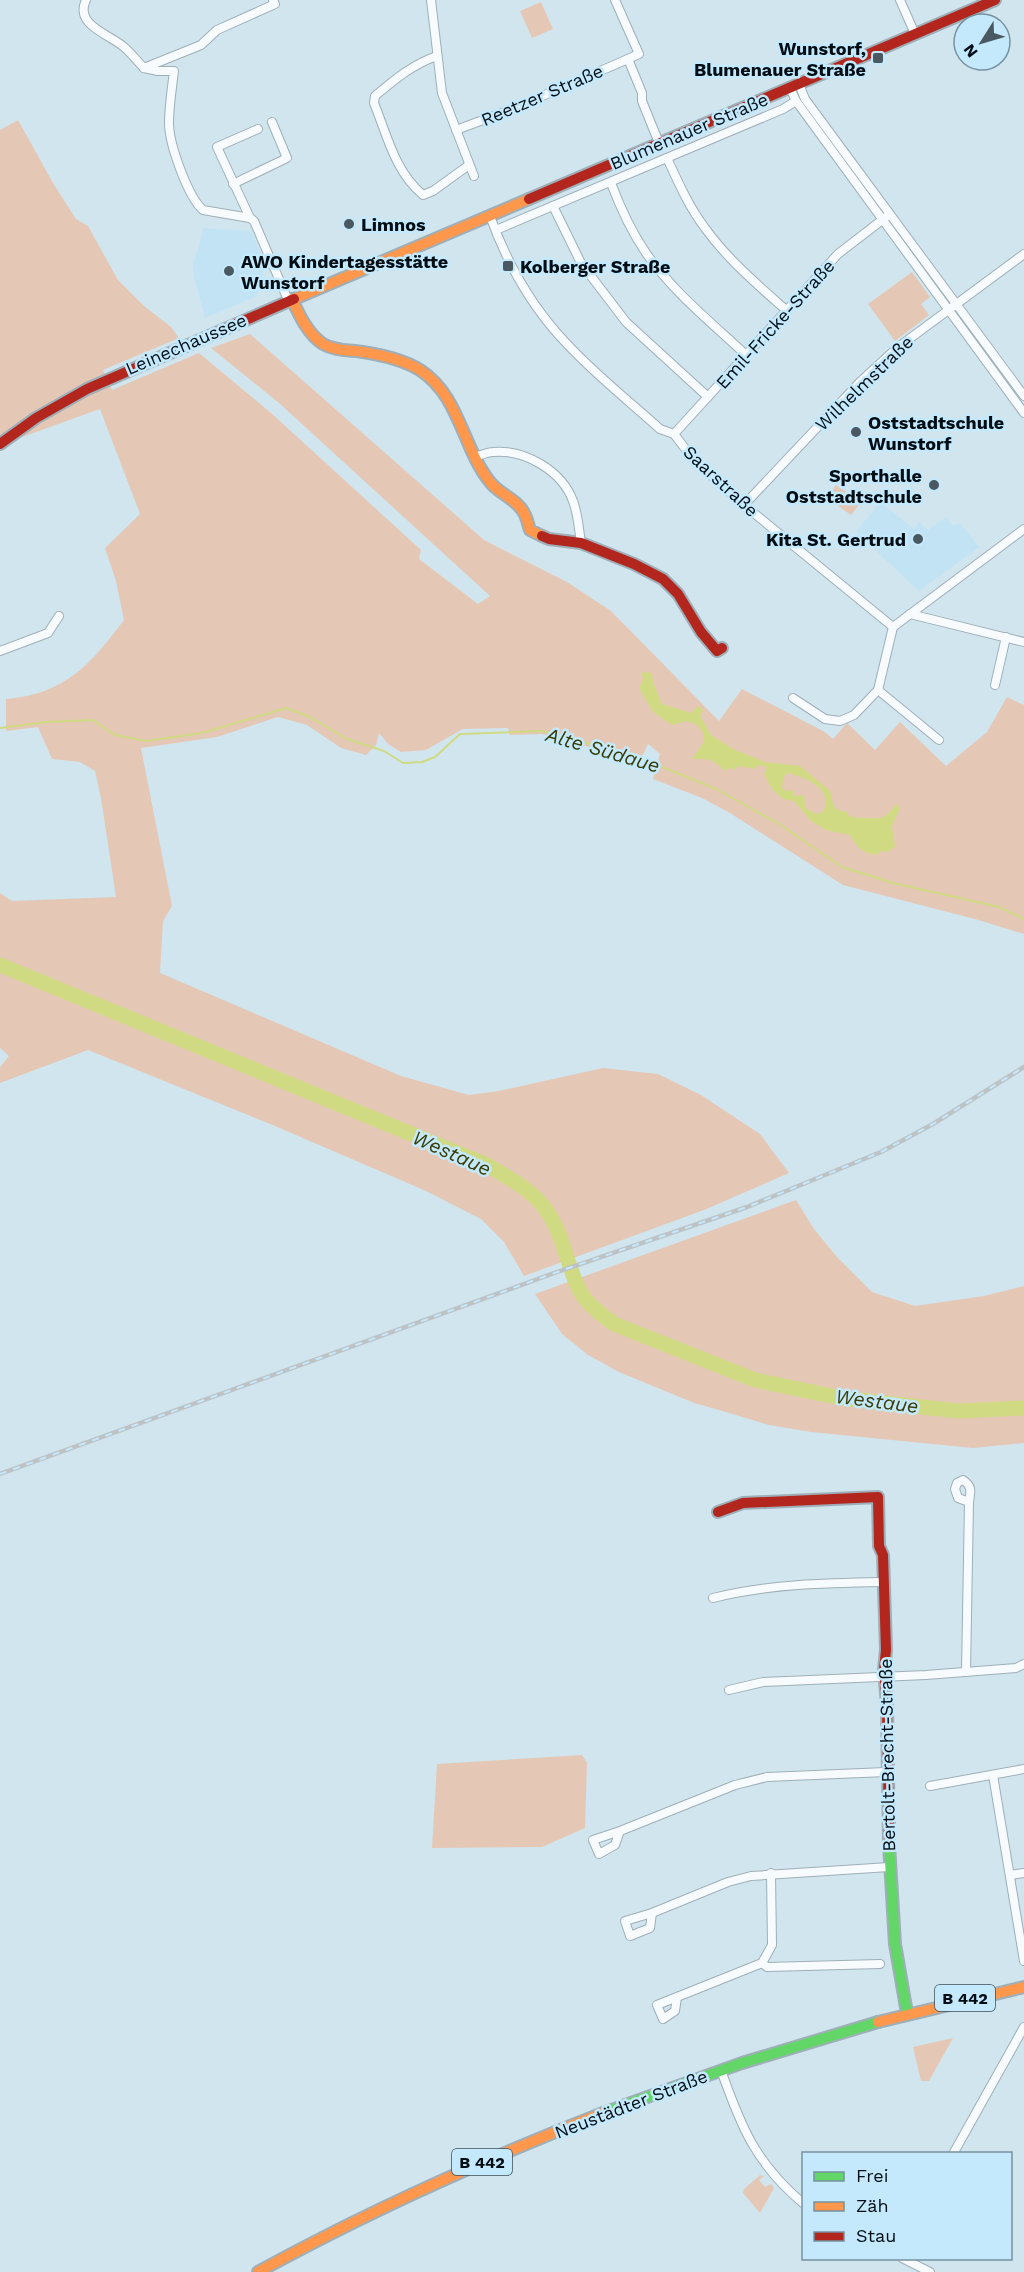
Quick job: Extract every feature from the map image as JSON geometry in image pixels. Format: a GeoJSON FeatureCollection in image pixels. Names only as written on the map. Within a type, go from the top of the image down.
{"type":"FeatureCollection","features":[{"type":"Feature","properties":{"kind":"street"},"geometry":{"type":"LineString","coordinates":[[86,0],[82,7],[82,15],[90,26],[124,47],[144,68],[174,71]]}},
{"type":"Feature","properties":{"kind":"street"},"geometry":{"type":"LineString","coordinates":[[431,0],[442,93],[474,176]]}},
{"type":"Feature","properties":{"kind":"street"},"geometry":{"type":"LineString","coordinates":[[615,0],[639,54],[628,59],[659,143]]}},
{"type":"Feature","properties":{"kind":"street"},"geometry":{"type":"LineString","coordinates":[[900,0],[915,34]]}},
{"type":"Feature","properties":{"kind":"street","name":"Blumenauer Straße"},"geometry":{"type":"LineString","coordinates":[[381,261],[995,0]]}},
{"type":"Feature","properties":{"kind":"street"},"geometry":{"type":"LineString","coordinates":[[144,68],[201,45],[217,30],[274,2]]}},
{"type":"Feature","properties":{"kind":"street"},"geometry":{"type":"LineString","coordinates":[[174,56],[169,126],[180,170],[203,210],[250,218]]}},
{"type":"Feature","properties":{"kind":"street"},"geometry":{"type":"LineString","coordinates":[[437,56],[421,62],[384,88],[375,96],[374,104],[400,170],[413,187],[423,195],[433,191],[469,165]]}},
{"type":"Feature","properties":{"kind":"street","name":"Reetzer Straße"},"geometry":{"type":"LineString","coordinates":[[456,130],[510,110],[628,59]]}},
{"type":"Feature","properties":{"kind":"street"},"geometry":{"type":"LineString","coordinates":[[795,86],[796,101],[1024,413]]}},
{"type":"Feature","properties":{"kind":"street"},"geometry":{"type":"LineString","coordinates":[[795,86],[1024,396]]}},
{"type":"Feature","properties":{"kind":"street","name":"Blumenauer Straße"},"geometry":{"type":"LineString","coordinates":[[495,230],[783,109],[796,101]]}},
{"type":"Feature","properties":{"kind":"street"},"geometry":{"type":"LineString","coordinates":[[233,184],[287,158],[272,122]]}},
{"type":"Feature","properties":{"kind":"street"},"geometry":{"type":"LineString","coordinates":[[258,129],[217,147],[233,184],[250,218],[254,221],[303,322],[323,344],[335,349],[366,352],[408,365],[433,380],[452,403],[475,457],[490,483],[523,511],[530,530],[549,539],[581,543],[634,564],[663,579],[689,610],[700,632],[717,651],[722,648]]}},
{"type":"Feature","properties":{"kind":"street"},"geometry":{"type":"LineString","coordinates":[[667,158],[684,196],[703,227],[738,267],[787,311]]}},
{"type":"Feature","properties":{"kind":"street"},"geometry":{"type":"LineString","coordinates":[[610,183],[624,215],[646,253],[673,286],[746,355]]}},
{"type":"Feature","properties":{"kind":"street"},"geometry":{"type":"LineString","coordinates":[[554,206],[581,263],[626,322],[708,397]]}},
{"type":"Feature","properties":{"kind":"street","name":"Emil-Fricke-Straße"},"geometry":{"type":"LineString","coordinates":[[674,434],[838,254],[890,215]]}},
{"type":"Feature","properties":{"kind":"street","name":"Saarstraße"},"geometry":{"type":"LineString","coordinates":[[490,216],[504,251],[524,287],[544,317],[568,345],[660,429],[674,434],[694,460],[744,505],[893,627]]}},
{"type":"Feature","properties":{"kind":"street","name":"Wilhelmstraße"},"geometry":{"type":"LineString","coordinates":[[744,505],[860,382],[897,348],[1024,254]]}},
{"type":"Feature","properties":{"kind":"street","name":"Leinechaussee"},"geometry":{"type":"LineString","coordinates":[[0,444],[22,426],[66,398],[381,261]]}},
{"type":"Feature","properties":{"kind":"street"},"geometry":{"type":"LineString","coordinates":[[475,457],[493,452],[514,453],[534,459],[550,471],[573,501],[581,543]]}},
{"type":"Feature","properties":{"kind":"street"},"geometry":{"type":"LineString","coordinates":[[793,698],[825,719],[840,721],[854,715],[878,690],[893,627],[1024,529]]}},
{"type":"Feature","properties":{"kind":"street"},"geometry":{"type":"LineString","coordinates":[[910,614],[1024,642]]}},
{"type":"Feature","properties":{"kind":"street"},"geometry":{"type":"LineString","coordinates":[[0,651],[48,633],[59,616]]}},
{"type":"Feature","properties":{"kind":"street"},"geometry":{"type":"LineString","coordinates":[[995,685],[1006,638]]}},
{"type":"Feature","properties":{"kind":"street"},"geometry":{"type":"LineString","coordinates":[[878,690],[939,740]]}},
{"type":"Feature","properties":{"kind":"street","name":"Bertolt-Brecht-Straße"},"geometry":{"type":"LineString","coordinates":[[718,1512],[743,1503],[878,1497],[879,1546],[884,1555],[886,1650],[883,1658],[883,1677],[887,1697],[886,1772],[889,1867],[894,1950],[907,2013]]}},
{"type":"Feature","properties":{"kind":"street"},"geometry":{"type":"LineString","coordinates":[[966,1672],[969,1502]]}},
{"type":"Feature","properties":{"kind":"street"},"geometry":{"type":"LineString","coordinates":[[713,1598],[746,1589],[773,1586],[883,1581]]}},
{"type":"Feature","properties":{"kind":"street"},"geometry":{"type":"LineString","coordinates":[[729,1690],[763,1682],[966,1672],[1016,1668],[1024,1664]]}},
{"type":"Feature","properties":{"kind":"street"},"geometry":{"type":"LineString","coordinates":[[930,1786],[1024,1769]]}},
{"type":"Feature","properties":{"kind":"street"},"geometry":{"type":"LineString","coordinates":[[620,1832],[735,1785],[767,1777],[886,1772]]}},
{"type":"Feature","properties":{"kind":"street"},"geometry":{"type":"LineString","coordinates":[[993,1774],[1024,1961]]}},
{"type":"Feature","properties":{"kind":"street"},"geometry":{"type":"LineString","coordinates":[[652,1913],[728,1882],[771,1873],[889,1867]]}},
{"type":"Feature","properties":{"kind":"street"},"geometry":{"type":"LineString","coordinates":[[677,1997],[762,1963],[772,1945],[771,1873]]}},
{"type":"Feature","properties":{"kind":"street"},"geometry":{"type":"LineString","coordinates":[[1010,1875],[1024,1873]]}},
{"type":"Feature","properties":{"kind":"street"},"geometry":{"type":"LineString","coordinates":[[762,1963],[767,1967],[880,1964]]}},
{"type":"Feature","properties":{"kind":"street","name":"Neustädter Straße"},"geometry":{"type":"LineString","coordinates":[[258,2272],[387,2204],[480,2162],[654,2094],[721,2070],[907,2013],[1024,1987]]}},
{"type":"Feature","properties":{"kind":"street"},"geometry":{"type":"LineString","coordinates":[[954,2152],[1024,2027]]}},
{"type":"Feature","properties":{"kind":"street"},"geometry":{"type":"LineString","coordinates":[[721,2070],[738,2117],[764,2164],[802,2202]]}},
{"type":"Feature","properties":{"kind":"street"},"geometry":{"type":"LineString","coordinates":[[904,2260],[930,2272]]}},
{"type":"Feature","properties":{"kind":"shaded area"},"geometry":{"type":"Polygon","coordinates":[[[541,2],[553,29],[532,38],[520,11],[541,2]]]}},
{"type":"Feature","properties":{"kind":"shaded area"},"geometry":{"type":"Polygon","coordinates":[[[18,120],[53,183],[76,219],[88,226],[118,280],[144,306],[171,327],[179,338],[103,370],[112,390],[199,353],[271,413],[421,550],[419,559],[478,604],[490,596],[279,403],[211,348],[250,334],[484,540],[567,582],[611,611],[719,721],[742,689],[825,732],[833,739],[847,723],[875,750],[900,722],[946,766],[987,732],[1007,697],[1024,705],[1024,934],[843,885],[730,813],[702,798],[653,779],[660,754],[648,744],[640,761],[542,734],[510,735],[508,728],[463,729],[426,750],[401,752],[388,744],[379,733],[376,745],[366,755],[341,748],[307,725],[278,717],[217,737],[141,748],[172,906],[163,921],[160,973],[401,1076],[469,1095],[499,1091],[603,1068],[658,1074],[701,1095],[760,1134],[789,1173],[704,1210],[524,1276],[504,1242],[481,1219],[426,1191],[275,1126],[88,1050],[0,1083],[0,1067],[9,1056],[0,1048],[0,893],[12,901],[116,897],[95,771],[80,762],[52,759],[38,727],[6,731],[6,699],[45,691],[60,684],[100,651],[124,620],[116,581],[105,548],[140,514],[100,409],[0,445],[0,130],[18,120]]]}},
{"type":"Feature","properties":{"kind":"shaded area","name":"AWO Kindertagesstätte Wunstorf"},"geometry":{"type":"Polygon","coordinates":[[[204,228],[251,231],[266,265],[257,296],[205,318],[193,265],[204,228]]]}},
{"type":"Feature","properties":{"kind":"shaded area"},"geometry":{"type":"Polygon","coordinates":[[[912,272],[930,297],[921,304],[929,315],[895,341],[868,304],[912,272]]]}},
{"type":"Feature","properties":{"kind":"shaded area"},"geometry":{"type":"Polygon","coordinates":[[[836,485],[861,502],[851,515],[827,498],[836,485]]]}},
{"type":"Feature","properties":{"kind":"shaded area","name":"Kita St. Gertrud"},"geometry":{"type":"Polygon","coordinates":[[[880,502],[914,529],[919,522],[928,530],[946,517],[953,526],[960,523],[979,547],[919,591],[856,532],[880,502]]]}},
{"type":"Feature","properties":{"kind":"shaded area"},"geometry":{"type":"Polygon","coordinates":[[[642,672],[652,673],[653,682],[662,704],[691,713],[698,706],[703,710],[700,716],[711,735],[733,749],[765,762],[800,766],[830,791],[836,808],[847,812],[850,816],[881,818],[888,814],[896,804],[900,808],[892,826],[895,847],[887,852],[879,851],[878,855],[868,853],[858,847],[850,835],[826,830],[811,821],[794,801],[783,799],[772,789],[764,774],[767,767],[758,765],[755,769],[738,766],[735,770],[729,768],[725,771],[710,760],[692,759],[704,742],[703,732],[696,724],[686,721],[672,725],[653,712],[639,688],[643,680],[642,672]],[[787,773],[783,778],[782,788],[786,791],[793,790],[793,796],[804,795],[805,808],[816,814],[823,812],[826,804],[822,791],[809,781],[787,773]]]}},
{"type":"Feature","properties":{"kind":"shaded area"},"geometry":{"type":"Polygon","coordinates":[[[796,1200],[814,1229],[837,1257],[872,1292],[915,1306],[984,1296],[1024,1286],[1024,1443],[973,1448],[811,1432],[769,1425],[694,1403],[619,1372],[588,1355],[562,1334],[535,1294],[796,1200]]]}},
{"type":"Feature","properties":{"kind":"shaded area"},"geometry":{"type":"Polygon","coordinates":[[[582,1755],[587,1763],[585,1828],[542,1847],[432,1848],[437,1764],[582,1755]]]}},
{"type":"Feature","properties":{"kind":"shaded area"},"geometry":{"type":"Polygon","coordinates":[[[953,2038],[929,2081],[921,2081],[913,2047],[953,2038]]]}},
{"type":"Feature","properties":{"kind":"shaded area"},"geometry":{"type":"Polygon","coordinates":[[[760,2175],[764,2176],[759,2180],[765,2187],[771,2184],[774,2188],[760,2213],[743,2193],[744,2189],[760,2175]]]}},
{"type":"Feature","properties":{"kind":"waterway","name":"Alte Südaue"},"geometry":{"type":"LineString","coordinates":[[0,728],[46,722],[93,720],[115,735],[146,741],[202,733],[286,708],[310,717],[347,739],[384,751],[403,763],[422,762],[435,757],[460,734],[542,731],[638,757],[716,789],[779,824],[842,867],[893,883],[999,907],[1024,919]]}},
{"type":"Feature","properties":{"kind":"waterway","name":"Westaue"},"geometry":{"type":"LineString","coordinates":[[0,965],[487,1165],[519,1184],[541,1203],[552,1219],[584,1298],[614,1324],[755,1380],[841,1398],[958,1411],[1024,1408]]}},
{"type":"Feature","properties":{"kind":"railway"},"geometry":{"type":"LineString","coordinates":[[0,1474],[560,1271],[747,1207],[881,1152],[933,1124],[1024,1067]]}},
{"type":"Feature","properties":{"kind":"traffic: fast"},"geometry":{"type":"LineString","coordinates":[[889,1844],[895,1944],[907,2013]]}},
{"type":"Feature","properties":{"kind":"traffic: fast"},"geometry":{"type":"LineString","coordinates":[[603,2113],[742,2063],[878,2022]]}},
{"type":"Feature","properties":{"kind":"traffic: slow"},"geometry":{"type":"LineString","coordinates":[[294,299],[529,199]]}},
{"type":"Feature","properties":{"kind":"traffic: slow"},"geometry":{"type":"LineString","coordinates":[[292,299],[308,330],[323,344],[400,361],[414,366],[433,381],[452,408],[473,453],[490,482],[521,508],[530,530],[542,536]]}},
{"type":"Feature","properties":{"kind":"traffic: slow"},"geometry":{"type":"LineString","coordinates":[[878,2022],[1024,1987]]}},
{"type":"Feature","properties":{"kind":"traffic: slow"},"geometry":{"type":"LineString","coordinates":[[258,2272],[428,2187],[603,2113]]}},
{"type":"Feature","properties":{"kind":"traffic: jam"},"geometry":{"type":"LineString","coordinates":[[529,199],[995,0]]}},
{"type":"Feature","properties":{"kind":"traffic: jam"},"geometry":{"type":"LineString","coordinates":[[0,444],[36,418],[87,389],[294,299]]}},
{"type":"Feature","properties":{"kind":"traffic: jam"},"geometry":{"type":"LineString","coordinates":[[542,536],[581,543],[634,564],[663,579],[678,594],[701,632],[717,651],[722,648]]}},
{"type":"Feature","properties":{"kind":"traffic: jam"},"geometry":{"type":"LineString","coordinates":[[718,1512],[743,1503],[878,1497],[879,1546],[883,1555],[889,1844]]}},
{"type":"Feature","properties":{"kind":"place","name":"Wunstorf, Blumenauer Straße"},"geometry":{"type":"Point","coordinates":[878,58]}},
{"type":"Feature","properties":{"kind":"place","name":"Limnos"},"geometry":{"type":"Point","coordinates":[349,224]}},
{"type":"Feature","properties":{"kind":"place","name":"Kolberger Straße"},"geometry":{"type":"Point","coordinates":[508,266]}},
{"type":"Feature","properties":{"kind":"place","name":"AWO Kindertagesstätte Wunstorf"},"geometry":{"type":"Point","coordinates":[229,271]}},
{"type":"Feature","properties":{"kind":"place","name":"Oststadtschule Wunstorf"},"geometry":{"type":"Point","coordinates":[856,432]}},
{"type":"Feature","properties":{"kind":"place","name":"Sporthalle Oststadtschule"},"geometry":{"type":"Point","coordinates":[934,485]}},
{"type":"Feature","properties":{"kind":"place","name":"Kita St. Gertrud"},"geometry":{"type":"Point","coordinates":[918,539]}}]}
